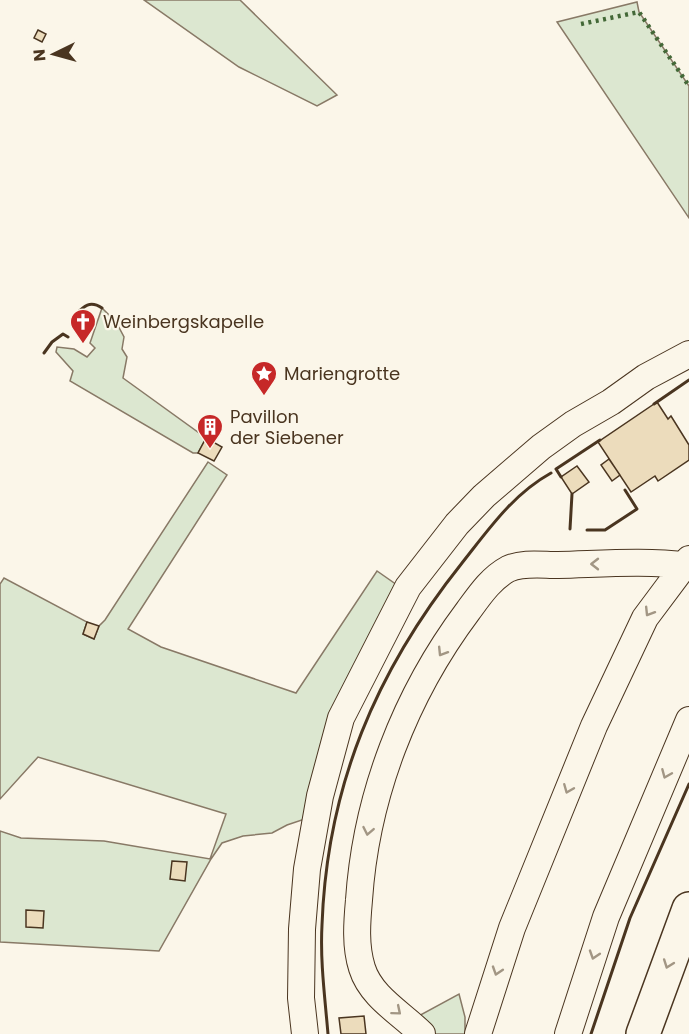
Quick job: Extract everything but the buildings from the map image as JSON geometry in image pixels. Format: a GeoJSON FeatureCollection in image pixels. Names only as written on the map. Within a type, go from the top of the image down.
{"type":"FeatureCollection","features":[{"type":"Feature","properties":{"kind":"highway"},"geometry":{"type":"LineString","coordinates":[[643,1034],[689,909]]}},
{"type":"Feature","properties":{"kind":"lane"},"geometry":{"type":"LineString","coordinates":[[305,1034],[302,998],[302,929],[308,869],[320,796],[341,718],[408,587],[464,517],[484,496],[541,447],[646,377],[689,354]]}},
{"type":"Feature","properties":{"kind":"lane"},"geometry":{"type":"LineString","coordinates":[[422,1034],[377,994],[368,982],[359,958],[357,927],[364,853],[377,791],[403,723],[428,673],[459,623],[483,592],[498,576],[509,569],[521,566],[556,565],[688,564]]}},
{"type":"Feature","properties":{"kind":"lane"},"geometry":{"type":"LineString","coordinates":[[478,1034],[512,928],[594,726],[645,618],[688,564]]}},
{"type":"Feature","properties":{"kind":"lane"},"geometry":{"type":"LineString","coordinates":[[568,1034],[606,917],[689,720]]}},
{"type":"Feature","properties":{"kind":"green space"},"geometry":{"type":"Polygon","coordinates":[[[144,0],[240,0],[337,95],[317,106],[239,67],[144,0]]]}},
{"type":"Feature","properties":{"kind":"green space"},"geometry":{"type":"Polygon","coordinates":[[[637,2],[639,12],[689,86],[689,218],[557,22],[637,2]]]}},
{"type":"Feature","properties":{"kind":"green space"},"geometry":{"type":"Polygon","coordinates":[[[102,308],[116,322],[124,337],[122,349],[127,357],[123,378],[206,438],[198,453],[193,453],[70,381],[73,371],[56,352],[57,347],[74,349],[87,357],[95,348],[90,343],[102,308]]]}},
{"type":"Feature","properties":{"kind":"green space"},"geometry":{"type":"Polygon","coordinates":[[[208,462],[227,475],[128,629],[161,647],[296,693],[377,571],[397,585],[305,819],[272,833],[243,836],[222,843],[159,951],[0,942],[0,831],[21,838],[104,841],[210,859],[226,814],[38,757],[0,799],[0,584],[4,578],[87,622],[83,634],[94,639],[99,626],[208,462]]]}},
{"type":"Feature","properties":{"kind":"green space"},"geometry":{"type":"Polygon","coordinates":[[[459,994],[465,1017],[465,1034],[431,1034],[415,1018],[459,994]]]}},
{"type":"Feature","properties":{"kind":"hedge"},"geometry":{"type":"LineString","coordinates":[[581,24],[639,12],[689,86]]}},
{"type":"Feature","properties":{"kind":"wall"},"geometry":{"type":"LineString","coordinates":[[76,331],[75,315],[81,309],[91,304],[102,308]]}},
{"type":"Feature","properties":{"kind":"wall"},"geometry":{"type":"LineString","coordinates":[[44,353],[52,342],[63,334],[68,337]]}},
{"type":"Feature","properties":{"kind":"wall"},"geometry":{"type":"LineString","coordinates":[[654,404],[689,380]]}},
{"type":"Feature","properties":{"kind":"wall"},"geometry":{"type":"LineString","coordinates":[[561,477],[556,469],[600,440]]}},
{"type":"Feature","properties":{"kind":"wall"},"geometry":{"type":"LineString","coordinates":[[328,1034],[322,952],[326,874],[334,825],[346,778],[362,732],[381,688],[431,604],[502,513],[525,491],[551,473]]}},
{"type":"Feature","properties":{"kind":"wall"},"geometry":{"type":"LineString","coordinates":[[587,530],[605,530],[637,509],[625,490]]}},
{"type":"Feature","properties":{"kind":"wall"},"geometry":{"type":"LineString","coordinates":[[570,529],[572,494]]}},
{"type":"Feature","properties":{"kind":"wall"},"geometry":{"type":"LineString","coordinates":[[591,1034],[630,918],[689,784]]}},
{"type":"Feature","properties":{"kind":"place","name":"Weinbergskapelle"},"geometry":{"type":"Point","coordinates":[83,345]}},
{"type":"Feature","properties":{"kind":"place","name":"Mariengrotte"},"geometry":{"type":"Point","coordinates":[264,397]}},
{"type":"Feature","properties":{"kind":"place","name":"Pavillon der Siebener"},"geometry":{"type":"Point","coordinates":[210,450]}}]}
